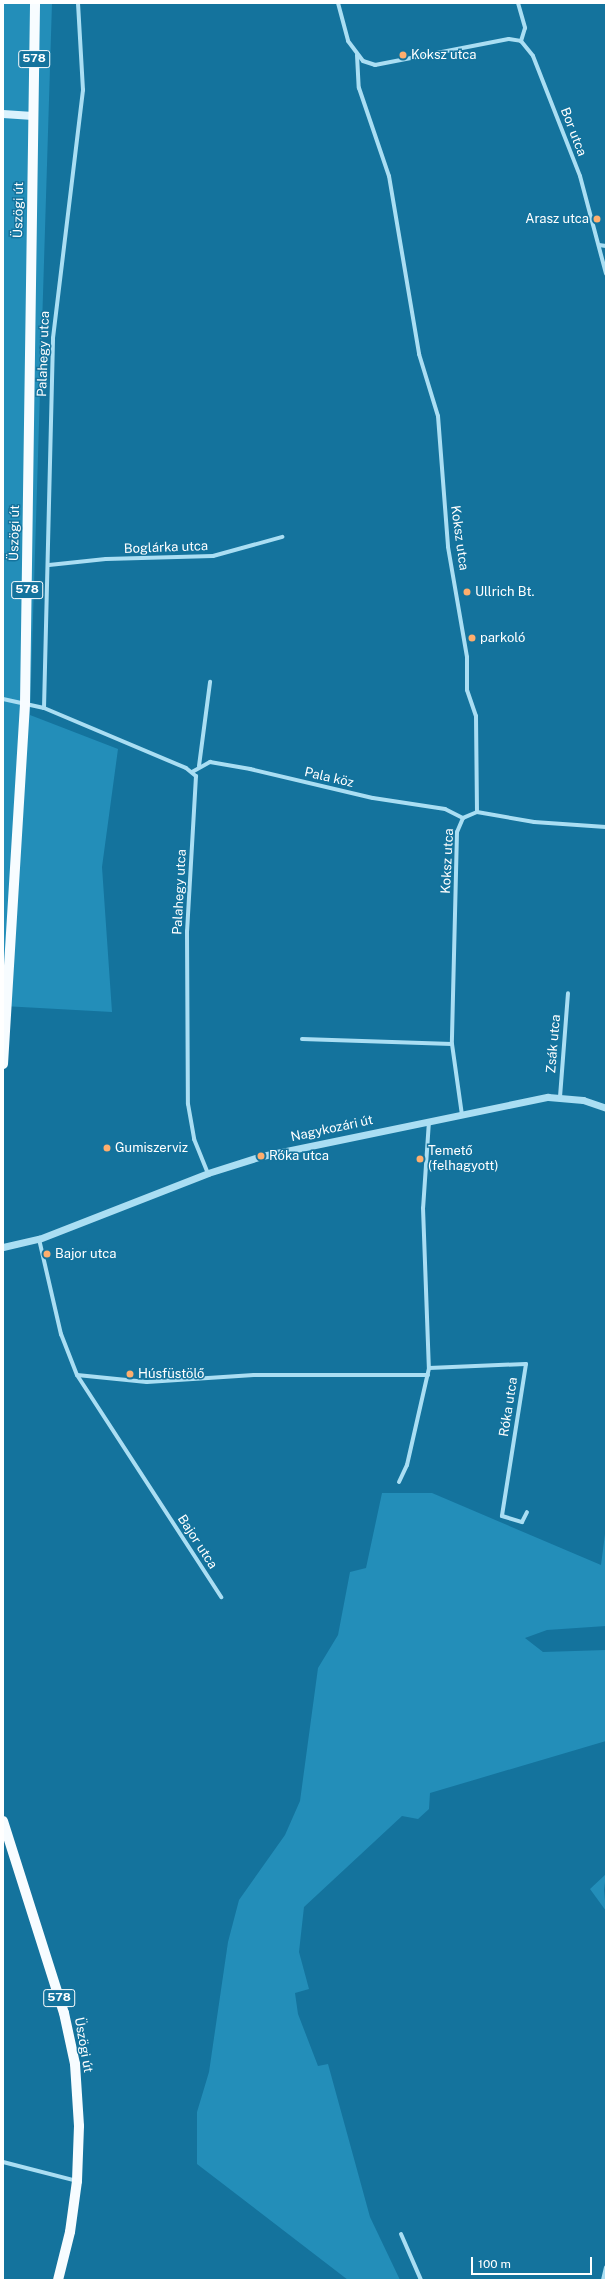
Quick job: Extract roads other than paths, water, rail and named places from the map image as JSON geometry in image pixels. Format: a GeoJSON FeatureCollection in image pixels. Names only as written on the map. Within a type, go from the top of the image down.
{"type":"FeatureCollection","features":[{"type":"Feature","properties":{"kind":"main road","name":"Üszögi út"},"geometry":{"type":"LineString","coordinates":[[3,1064],[25,704],[35,3]]}},
{"type":"Feature","properties":{"kind":"main road"},"geometry":{"type":"LineString","coordinates":[[3,114],[34,116]]}},
{"type":"Feature","properties":{"kind":"main road","name":"Üszögi út"},"geometry":{"type":"LineString","coordinates":[[3,1821],[71,2045],[79,2126],[77,2181],[58,2280]]}},
{"type":"Feature","properties":{"kind":"street","name":"Palahegy utca"},"geometry":{"type":"LineString","coordinates":[[44,708],[49,566],[53,338],[83,90],[78,3]]}},
{"type":"Feature","properties":{"kind":"street","name":"Koksz utca"},"geometry":{"type":"LineString","coordinates":[[338,3],[348,41],[357,55],[359,88],[389,176],[419,354],[438,416],[448,547],[467,657],[467,690],[476,716],[477,812],[463,818],[457,832],[452,1044],[462,1115]]}},
{"type":"Feature","properties":{"kind":"street"},"geometry":{"type":"LineString","coordinates":[[357,55],[375,65],[387,64],[509,39],[521,41],[525,28],[518,3]]}},
{"type":"Feature","properties":{"kind":"street","name":"Bor utca"},"geometry":{"type":"LineString","coordinates":[[521,41],[533,56],[580,176],[606,274]]}},
{"type":"Feature","properties":{"kind":"street"},"geometry":{"type":"LineString","coordinates":[[599,246],[606,246]]}},
{"type":"Feature","properties":{"kind":"street","name":"Boglárka utca"},"geometry":{"type":"LineString","coordinates":[[49,566],[106,559],[213,556],[282,538]]}},
{"type":"Feature","properties":{"kind":"street"},"geometry":{"type":"LineString","coordinates":[[3,699],[44,708],[192,772],[199,766],[210,682]]}},
{"type":"Feature","properties":{"kind":"street","name":"Pala köz"},"geometry":{"type":"LineString","coordinates":[[199,766],[210,762],[250,769],[373,798],[445,809],[463,818]]}},
{"type":"Feature","properties":{"kind":"street","name":"Palahegy utca"},"geometry":{"type":"LineString","coordinates":[[192,772],[198,782],[187,931],[188,1104],[194,1139],[208,1173]]}},
{"type":"Feature","properties":{"kind":"street"},"geometry":{"type":"LineString","coordinates":[[477,812],[534,822],[606,827]]}},
{"type":"Feature","properties":{"kind":"street","name":"Zsák utca"},"geometry":{"type":"LineString","coordinates":[[560,1097],[568,993]]}},
{"type":"Feature","properties":{"kind":"street"},"geometry":{"type":"LineString","coordinates":[[302,1039],[452,1044]]}},
{"type":"Feature","properties":{"kind":"street","name":"Nagykozári út"},"geometry":{"type":"LineString","coordinates":[[3,1247],[38,1239],[208,1173],[262,1156],[429,1121],[560,1097],[583,1100],[606,1108]]}},
{"type":"Feature","properties":{"kind":"street"},"geometry":{"type":"LineString","coordinates":[[399,1482],[407,1465],[430,1368],[423,1208],[429,1121]]}},
{"type":"Feature","properties":{"kind":"street","name":"Bajor utca"},"geometry":{"type":"LineString","coordinates":[[38,1239],[61,1334],[78,1376],[221,1597]]}},
{"type":"Feature","properties":{"kind":"street","name":"Róka utca"},"geometry":{"type":"LineString","coordinates":[[430,1368],[526,1364],[502,1516],[522,1522],[527,1512]]}},
{"type":"Feature","properties":{"kind":"street"},"geometry":{"type":"LineString","coordinates":[[78,1376],[96,1375],[113,1381],[147,1382],[254,1375],[428,1375]]}},
{"type":"Feature","properties":{"kind":"street"},"geometry":{"type":"LineString","coordinates":[[3,2162],[77,2181]]}},
{"type":"Feature","properties":{"kind":"street"},"geometry":{"type":"LineString","coordinates":[[401,2234],[421,2280]]}},
{"type":"Feature","properties":{"kind":"street"},"geometry":{"type":"LineString","coordinates":[[603,2280],[606,2267]]}},
{"type":"Feature","properties":{"kind":"place","name":"Koksz utca"},"geometry":{"type":"Point","coordinates":[403,55]}},
{"type":"Feature","properties":{"kind":"place","name":"Arasz utca"},"geometry":{"type":"Point","coordinates":[597,219]}},
{"type":"Feature","properties":{"kind":"place","name":"Ullrich Bt."},"geometry":{"type":"Point","coordinates":[467,592]}},
{"type":"Feature","properties":{"kind":"place","name":"parkoló"},"geometry":{"type":"Point","coordinates":[472,638]}},
{"type":"Feature","properties":{"kind":"place","name":"Gumiszerviz"},"geometry":{"type":"Point","coordinates":[107,1148]}},
{"type":"Feature","properties":{"kind":"place","name":"Róka utca"},"geometry":{"type":"Point","coordinates":[261,1156]}},
{"type":"Feature","properties":{"kind":"place","name":"Temető (felhagyott)"},"geometry":{"type":"Point","coordinates":[420,1159]}},
{"type":"Feature","properties":{"kind":"place","name":"Bajor utca"},"geometry":{"type":"Point","coordinates":[47,1254]}},
{"type":"Feature","properties":{"kind":"place","name":"Húsfüstölő"},"geometry":{"type":"Point","coordinates":[130,1374]}}]}
